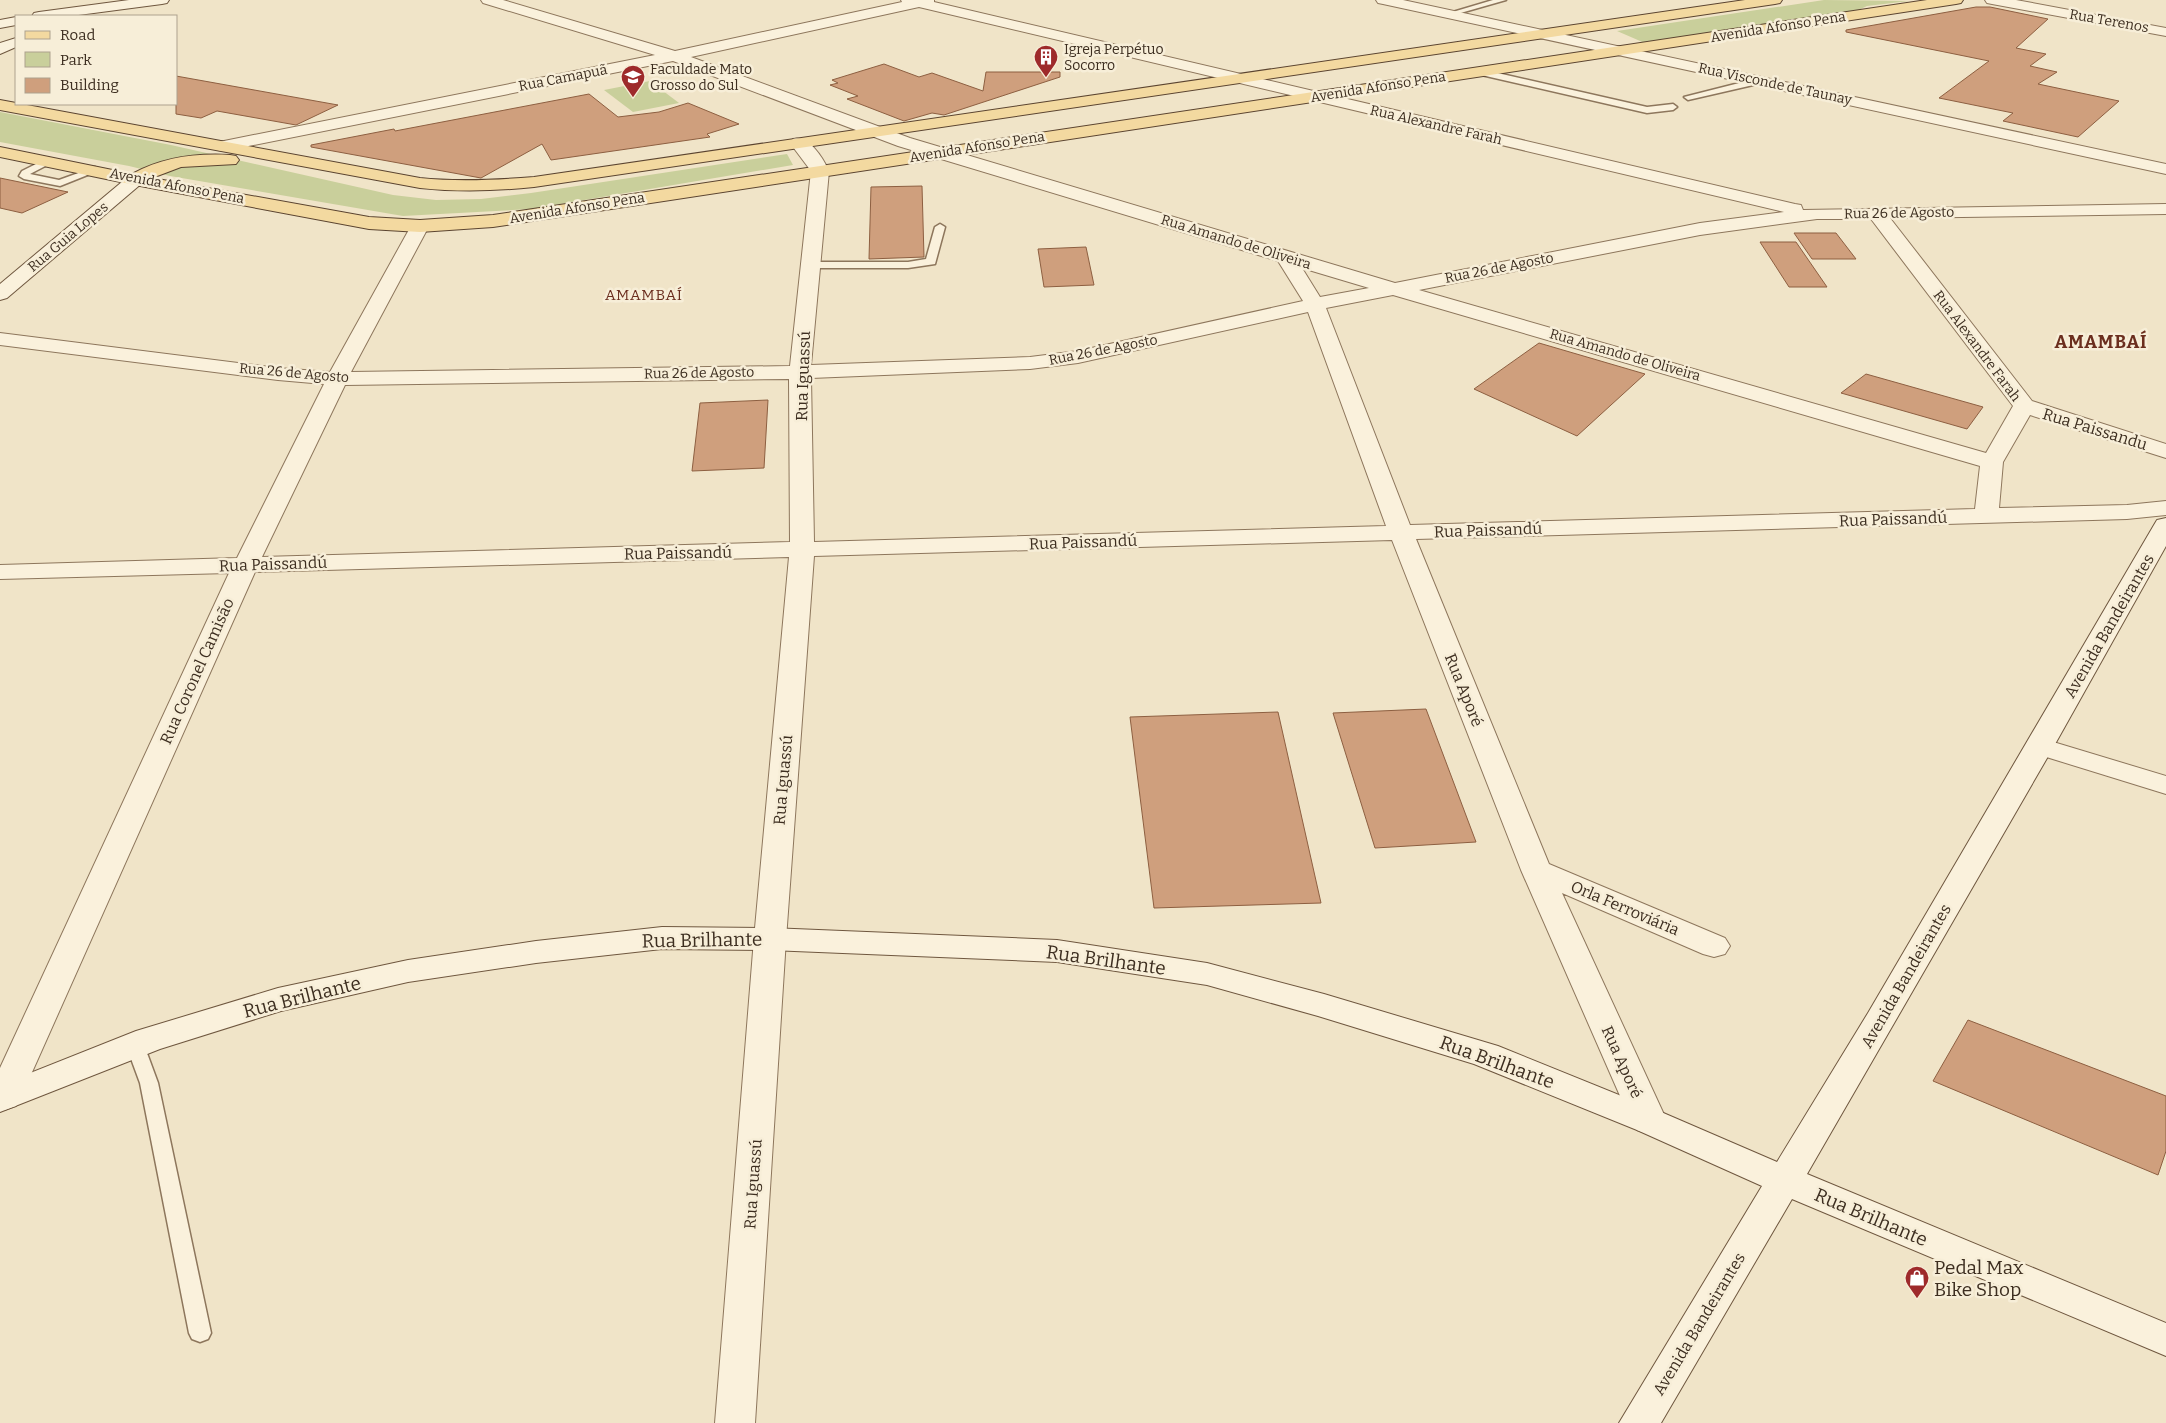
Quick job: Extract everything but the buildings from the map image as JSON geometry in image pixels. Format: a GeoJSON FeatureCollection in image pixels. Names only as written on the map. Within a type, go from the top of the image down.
{"type":"FeatureCollection","features":[{"type":"Feature","properties":{"kind":"main road","name":"Avenida Afonso Pena"},"geometry":{"type":"LineString","coordinates":[[2,106],[174,136],[420,183],[450,187],[483,188],[880,132],[1775,0]]}},
{"type":"Feature","properties":{"kind":"main road","name":"Avenida Afonso Pena"},"geometry":{"type":"LineString","coordinates":[[0,152],[95,170],[135,180],[369,223],[420,226],[494,221],[1956,0]]}},
{"type":"Feature","properties":{"kind":"main road"},"geometry":{"type":"LineString","coordinates":[[95,170],[138,161],[155,155],[169,148],[174,136]]}},
{"type":"Feature","properties":{"kind":"main road"},"geometry":{"type":"LineString","coordinates":[[135,180],[154,168],[202,158],[238,160],[420,183]]}},
{"type":"Feature","properties":{"kind":"street"},"geometry":{"type":"LineString","coordinates":[[44,15],[103,6],[162,0]]}},
{"type":"Feature","properties":{"kind":"street","name":"Rua Amando de Oliveira"},"geometry":{"type":"LineString","coordinates":[[488,0],[674,56],[939,153],[1285,257],[1992,462]]}},
{"type":"Feature","properties":{"kind":"street","name":"Rua Visconde de Taunay"},"geometry":{"type":"LineString","coordinates":[[1383,0],[2166,169]]}},
{"type":"Feature","properties":{"kind":"street","name":"Rua Terenos"},"geometry":{"type":"LineString","coordinates":[[1992,0],[2166,32]]}},
{"type":"Feature","properties":{"kind":"street","name":"Rua Camapuã"},"geometry":{"type":"LineString","coordinates":[[224,146],[674,56],[920,1]]}},
{"type":"Feature","properties":{"kind":"street","name":"Rua Alexandre Farah"},"geometry":{"type":"LineString","coordinates":[[920,1],[1817,214]]}},
{"type":"Feature","properties":{"kind":"street"},"geometry":{"type":"LineString","coordinates":[[82,15],[103,6]]}},
{"type":"Feature","properties":{"kind":"street"},"geometry":{"type":"LineString","coordinates":[[0,24],[15,20]]}},
{"type":"Feature","properties":{"kind":"street"},"geometry":{"type":"LineString","coordinates":[[0,49],[15,42]]}},
{"type":"Feature","properties":{"kind":"street"},"geometry":{"type":"LineString","coordinates":[[799,143],[820,171]]}},
{"type":"Feature","properties":{"kind":"street","name":"Rua Iguassú"},"geometry":{"type":"LineString","coordinates":[[735,1423],[770,939],[802,550],[800,372],[820,171]]}},
{"type":"Feature","properties":{"kind":"street","name":"Rua Guia Lopes"},"geometry":{"type":"LineString","coordinates":[[0,294],[135,180]]}},
{"type":"Feature","properties":{"kind":"street","name":"Rua 26 de Agosto"},"geometry":{"type":"LineString","coordinates":[[0,339],[268,373],[337,379],[800,372],[972,366],[1068,358],[1315,304],[1700,229],[1751,221],[1817,214],[2166,209]]}},
{"type":"Feature","properties":{"kind":"street","name":"Rua Alexandre Farah"},"geometry":{"type":"LineString","coordinates":[[1878,214],[2024,406],[1992,462],[1986,516]]}},
{"type":"Feature","properties":{"kind":"street","name":"Rua Coronel Camisão"},"geometry":{"type":"LineString","coordinates":[[2,1098],[246,564],[337,379],[420,226]]}},
{"type":"Feature","properties":{"kind":"street","name":"Rua Aporé"},"geometry":{"type":"LineString","coordinates":[[1285,257],[1315,304],[1401,533],[1536,870],[1649,1121]]}},
{"type":"Feature","properties":{"kind":"street","name":"Rua Paissandu"},"geometry":{"type":"LineString","coordinates":[[2024,406],[2166,451]]}},
{"type":"Feature","properties":{"kind":"street","name":"Rua Paissandú"},"geometry":{"type":"LineString","coordinates":[[0,572],[2127,512],[2166,508]]}},
{"type":"Feature","properties":{"kind":"street","name":"Avenida Bandeirantes"},"geometry":{"type":"LineString","coordinates":[[1639,1423],[2040,746],[2166,525]]}},
{"type":"Feature","properties":{"kind":"street"},"geometry":{"type":"LineString","coordinates":[[2040,746],[2166,785]]}},
{"type":"Feature","properties":{"kind":"street","name":"Orla Ferroviária"},"geometry":{"type":"LineString","coordinates":[[1536,870],[1714,946]]}},
{"type":"Feature","properties":{"kind":"street","name":"Rua Brilhante"},"geometry":{"type":"LineString","coordinates":[[2,1098],[135,1045],[278,1000],[408,971],[536,952],[662,938],[770,939],[1057,951],[1207,974],[1324,1006],[1486,1055],[1649,1121],[1784,1180],[2166,1340]]}},
{"type":"Feature","properties":{"kind":"lane"},"geometry":{"type":"LineString","coordinates":[[1450,14],[1502,0]]}},
{"type":"Feature","properties":{"kind":"lane"},"geometry":{"type":"LineString","coordinates":[[1480,72],[1646,110],[1673,107]]}},
{"type":"Feature","properties":{"kind":"lane"},"geometry":{"type":"LineString","coordinates":[[1688,97],[1759,81]]}},
{"type":"Feature","properties":{"kind":"lane"},"geometry":{"type":"LineString","coordinates":[[48,161],[24,176],[60,183],[95,170]]}},
{"type":"Feature","properties":{"kind":"lane"},"geometry":{"type":"LineString","coordinates":[[811,265],[908,265],[932,262],[940,227]]}},
{"type":"Feature","properties":{"kind":"lane"},"geometry":{"type":"LineString","coordinates":[[135,1045],[149,1083],[200,1333]]}},
{"type":"Feature","properties":{"kind":"green space"},"geometry":{"type":"Polygon","coordinates":[[[1824,0],[1909,1],[1867,6],[1852,13],[1647,44],[1617,31],[1824,0]]]}},
{"type":"Feature","properties":{"kind":"green space"},"geometry":{"type":"Polygon","coordinates":[[[650,81],[679,103],[633,112],[604,90],[650,81]]]}},
{"type":"Feature","properties":{"kind":"green space"},"geometry":{"type":"Polygon","coordinates":[[[0,112],[171,145],[393,195],[436,200],[481,199],[531,193],[787,154],[793,165],[531,209],[403,216],[170,176],[129,166],[0,142],[0,112]]]}},
{"type":"Feature","properties":{"kind":"place","name":"Igreja Perpétuo Socorro"},"geometry":{"type":"Point","coordinates":[1046,78]}},
{"type":"Feature","properties":{"kind":"place","name":"Faculdade Mato Grosso do Sul"},"geometry":{"type":"Point","coordinates":[633,98]}},
{"type":"Feature","properties":{"kind":"place","name":"Pedal Max Bike Shop"},"geometry":{"type":"Point","coordinates":[1917,1299]}},
{"type":"Feature","properties":{"kind":"district","name":"AMAMBAÍ"},"geometry":{"type":"Point","coordinates":[644,295]}},
{"type":"Feature","properties":{"kind":"district","name":"AMAMBAÍ"},"geometry":{"type":"Point","coordinates":[2101,342]}}]}
